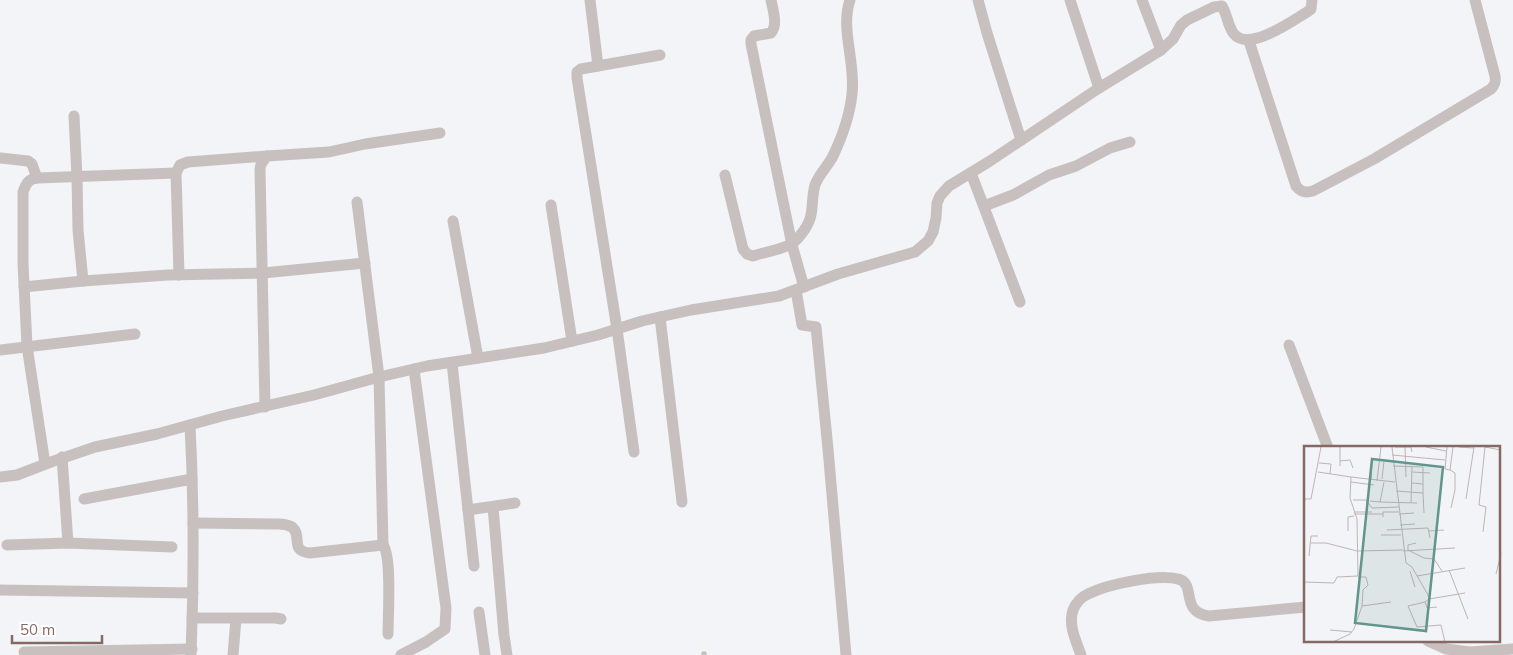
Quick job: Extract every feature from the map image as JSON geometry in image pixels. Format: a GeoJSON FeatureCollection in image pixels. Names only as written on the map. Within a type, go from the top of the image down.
{"type":"FeatureCollection","features":[{"type":"Feature","properties":{"kind":"street"},"geometry":{"type":"LineString","coordinates":[[590,0],[598,66]]}},
{"type":"Feature","properties":{"kind":"street"},"geometry":{"type":"LineString","coordinates":[[771,0],[775,24],[774,31],[754,36],[751,44],[800,289],[802,325],[816,328],[846,655]]}},
{"type":"Feature","properties":{"kind":"street"},"geometry":{"type":"LineString","coordinates":[[725,175],[745,252],[750,256],[792,245],[805,230],[811,216],[816,183],[833,156],[845,122],[852,94],[852,60],[847,30],[847,9],[850,0]]}},
{"type":"Feature","properties":{"kind":"street"},"geometry":{"type":"LineString","coordinates":[[978,0],[986,33],[1021,140]]}},
{"type":"Feature","properties":{"kind":"street"},"geometry":{"type":"LineString","coordinates":[[1070,0],[1099,88]]}},
{"type":"Feature","properties":{"kind":"street"},"geometry":{"type":"LineString","coordinates":[[1142,0],[1161,50]]}},
{"type":"Feature","properties":{"kind":"street"},"geometry":{"type":"LineString","coordinates":[[0,477],[17,475],[62,457],[95,447],[157,434],[379,377],[414,369],[544,348],[642,321],[691,310],[779,296],[838,274],[915,252],[928,241],[936,218],[937,203],[940,196],[949,186],[1161,50],[1173,39],[1181,25],[1187,20],[1224,3],[1235,36],[1242,40],[1249,40],[1266,36],[1307,12],[1311,9],[1312,0]]}},
{"type":"Feature","properties":{"kind":"street"},"geometry":{"type":"LineString","coordinates":[[1249,40],[1296,186],[1303,192],[1313,192],[1374,159],[1491,89],[1496,81],[1475,0]]}},
{"type":"Feature","properties":{"kind":"street"},"geometry":{"type":"LineString","coordinates":[[634,452],[617,329],[577,78],[578,72],[581,69],[660,55]]}},
{"type":"Feature","properties":{"kind":"street"},"geometry":{"type":"LineString","coordinates":[[74,116],[78,230],[83,281]]}},
{"type":"Feature","properties":{"kind":"street"},"geometry":{"type":"LineString","coordinates":[[179,275],[176,173],[180,165],[188,162],[329,152],[365,144],[440,133]]}},
{"type":"Feature","properties":{"kind":"street"},"geometry":{"type":"LineString","coordinates":[[984,206],[1012,195],[1049,175],[1076,166],[1110,148],[1130,142]]}},
{"type":"Feature","properties":{"kind":"street"},"geometry":{"type":"LineString","coordinates":[[265,407],[260,169],[267,156]]}},
{"type":"Feature","properties":{"kind":"street"},"geometry":{"type":"LineString","coordinates":[[0,158],[28,161],[32,164],[37,178]]}},
{"type":"Feature","properties":{"kind":"street"},"geometry":{"type":"LineString","coordinates":[[45,464],[26,346],[23,192],[25,184],[31,179],[37,178],[176,173]]}},
{"type":"Feature","properties":{"kind":"street"},"geometry":{"type":"LineString","coordinates":[[971,173],[1020,302]]}},
{"type":"Feature","properties":{"kind":"street"},"geometry":{"type":"LineString","coordinates":[[357,202],[379,377],[383,545],[388,561],[388,634]]}},
{"type":"Feature","properties":{"kind":"street"},"geometry":{"type":"LineString","coordinates":[[551,205],[572,341]]}},
{"type":"Feature","properties":{"kind":"street"},"geometry":{"type":"LineString","coordinates":[[452,221],[478,358]]}},
{"type":"Feature","properties":{"kind":"street"},"geometry":{"type":"LineString","coordinates":[[24,287],[179,275],[262,273],[365,263]]}},
{"type":"Feature","properties":{"kind":"street"},"geometry":{"type":"LineString","coordinates":[[660,317],[682,502]]}},
{"type":"Feature","properties":{"kind":"street"},"geometry":{"type":"LineString","coordinates":[[0,350],[134,334]]}},
{"type":"Feature","properties":{"kind":"street"},"geometry":{"type":"LineString","coordinates":[[1289,345],[1327,446]]}},
{"type":"Feature","properties":{"kind":"street"},"geometry":{"type":"LineString","coordinates":[[452,363],[474,566]]}},
{"type":"Feature","properties":{"kind":"street"},"geometry":{"type":"LineString","coordinates":[[401,655],[426,642],[445,629],[446,608],[414,369]]}},
{"type":"Feature","properties":{"kind":"street"},"geometry":{"type":"LineString","coordinates":[[24,652],[191,652],[193,524],[190,425]]}},
{"type":"Feature","properties":{"kind":"street"},"geometry":{"type":"LineString","coordinates":[[62,457],[68,543]]}},
{"type":"Feature","properties":{"kind":"street"},"geometry":{"type":"LineString","coordinates":[[84,499],[192,479]]}},
{"type":"Feature","properties":{"kind":"street"},"geometry":{"type":"LineString","coordinates":[[468,510],[516,503]]}},
{"type":"Feature","properties":{"kind":"street"},"geometry":{"type":"LineString","coordinates":[[493,507],[507,655]]}},
{"type":"Feature","properties":{"kind":"street"},"geometry":{"type":"LineString","coordinates":[[193,524],[279,524],[289,526],[295,531],[300,550],[310,553],[383,545]]}},
{"type":"Feature","properties":{"kind":"street"},"geometry":{"type":"LineString","coordinates":[[7,545],[68,543],[172,547]]}},
{"type":"Feature","properties":{"kind":"street"},"geometry":{"type":"LineString","coordinates":[[1081,655],[1072,622],[1077,602],[1088,594],[1123,582],[1156,578],[1184,581],[1187,585],[1192,606],[1200,615],[1209,616],[1304,607]]}},
{"type":"Feature","properties":{"kind":"street"},"geometry":{"type":"LineString","coordinates":[[0,590],[193,593]]}},
{"type":"Feature","properties":{"kind":"street"},"geometry":{"type":"LineString","coordinates":[[479,612],[485,655]]}},
{"type":"Feature","properties":{"kind":"street"},"geometry":{"type":"LineString","coordinates":[[192,618],[281,619]]}},
{"type":"Feature","properties":{"kind":"street"},"geometry":{"type":"LineString","coordinates":[[233,655],[236,619]]}},
{"type":"Feature","properties":{"kind":"street"},"geometry":{"type":"LineString","coordinates":[[1430,642],[1446,649],[1470,652],[1513,649]]}}]}
